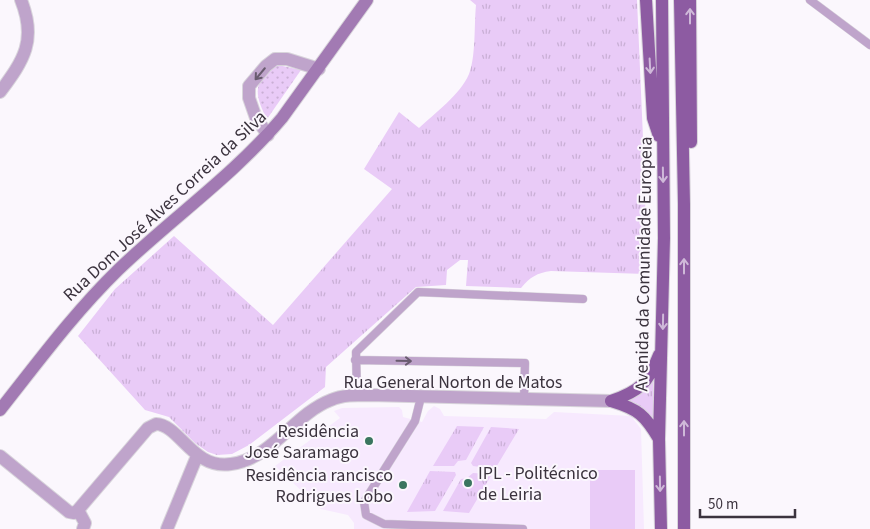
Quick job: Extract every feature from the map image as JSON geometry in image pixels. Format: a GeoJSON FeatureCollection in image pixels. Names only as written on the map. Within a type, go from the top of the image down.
{"type":"FeatureCollection","features":[{"type":"Feature","properties":{"kind":"main road","name":"Rua Dom José Alves Correia da Silva"},"geometry":{"type":"LineString","coordinates":[[0,410],[68,323],[93,295],[142,248],[222,181],[268,136],[367,0]]}},
{"type":"Feature","properties":{"kind":"main road"},"geometry":{"type":"LineString","coordinates":[[646,0],[653,118],[663,150]]}},
{"type":"Feature","properties":{"kind":"main road","name":"Avenida da Comunidade Europeia"},"geometry":{"type":"LineString","coordinates":[[661,529],[659,439],[662,345],[662,0]]}},
{"type":"Feature","properties":{"kind":"main road","name":"Avenida da Comunidade Europeia"},"geometry":{"type":"LineString","coordinates":[[680,0],[684,204],[684,529]]}},
{"type":"Feature","properties":{"kind":"main road"},"geometry":{"type":"LineString","coordinates":[[684,204],[690,171],[690,0]]}},
{"type":"Feature","properties":{"kind":"main road"},"geometry":{"type":"LineString","coordinates":[[611,401],[629,395],[643,385],[662,345]]}},
{"type":"Feature","properties":{"kind":"main road"},"geometry":{"type":"LineString","coordinates":[[611,401],[638,411],[648,420],[659,439]]}},
{"type":"Feature","properties":{"kind":"street"},"geometry":{"type":"LineString","coordinates":[[0,92],[18,67],[28,44],[30,34],[21,0]]}},
{"type":"Feature","properties":{"kind":"street"},"geometry":{"type":"LineString","coordinates":[[268,136],[256,118],[249,98],[249,86],[266,66],[275,59],[287,59],[318,69]]}},
{"type":"Feature","properties":{"kind":"street","name":"Rua General Norton de Matos"},"geometry":{"type":"LineString","coordinates":[[197,456],[218,464],[243,461],[272,444],[323,403],[340,397],[357,395],[611,401]]}},
{"type":"Feature","properties":{"kind":"street"},"geometry":{"type":"LineString","coordinates":[[0,456],[69,512],[74,513],[152,426],[159,424],[166,427],[197,456],[167,529]]}},
{"type":"Feature","properties":{"kind":"street"},"geometry":{"type":"LineString","coordinates":[[78,510],[85,522],[83,529]]}},
{"type":"Feature","properties":{"kind":"lane"},"geometry":{"type":"LineString","coordinates":[[810,0],[870,45]]}},
{"type":"Feature","properties":{"kind":"lane"},"geometry":{"type":"LineString","coordinates":[[357,395],[356,352],[418,292],[583,299]]}},
{"type":"Feature","properties":{"kind":"lane"},"geometry":{"type":"LineString","coordinates":[[355,360],[525,363],[524,399]]}},
{"type":"Feature","properties":{"kind":"lane"},"geometry":{"type":"LineString","coordinates":[[421,396],[415,420],[364,502],[366,515],[384,524],[523,529]]}},
{"type":"Feature","properties":{"kind":"shaded area","name":"IPL - Politécnico de Leiria"},"geometry":{"type":"Polygon","coordinates":[[[434,406],[440,409],[444,416],[546,419],[554,412],[631,416],[641,429],[644,529],[354,529],[354,523],[348,515],[321,509],[275,466],[340,418],[334,411],[342,408],[399,407],[402,410],[403,417],[422,422],[428,411],[434,406]]]}},
{"type":"Feature","properties":{"kind":"green space"},"geometry":{"type":"Polygon","coordinates":[[[470,0],[637,0],[645,184],[646,274],[551,271],[534,276],[521,288],[466,286],[468,260],[460,260],[447,270],[446,285],[416,287],[326,367],[325,387],[249,445],[232,454],[217,455],[208,452],[195,443],[169,417],[145,410],[78,336],[115,289],[174,236],[273,325],[392,189],[364,169],[399,112],[419,128],[447,103],[465,82],[473,59],[476,5],[470,0]]]}},
{"type":"Feature","properties":{"kind":"green space"},"geometry":{"type":"Polygon","coordinates":[[[278,65],[301,70],[267,119],[258,96],[259,83],[269,71],[278,65]]]}},
{"type":"Feature","properties":{"kind":"green space"},"geometry":{"type":"Polygon","coordinates":[[[653,376],[653,420],[625,400],[653,376]]]}},
{"type":"Feature","properties":{"kind":"green space"},"geometry":{"type":"Polygon","coordinates":[[[457,426],[484,427],[466,460],[458,461],[454,466],[433,466],[457,426]]]}},
{"type":"Feature","properties":{"kind":"green space"},"geometry":{"type":"Polygon","coordinates":[[[491,427],[519,429],[495,469],[473,466],[471,463],[491,427]]]}},
{"type":"Feature","properties":{"kind":"green space"},"geometry":{"type":"Polygon","coordinates":[[[590,470],[635,470],[635,529],[590,529],[590,470]]]}},
{"type":"Feature","properties":{"kind":"green space"},"geometry":{"type":"Polygon","coordinates":[[[430,471],[455,472],[456,475],[435,511],[407,512],[430,471]]]}},
{"type":"Feature","properties":{"kind":"green space"},"geometry":{"type":"Polygon","coordinates":[[[473,473],[492,474],[469,513],[443,511],[461,479],[467,478],[473,473]]]}},
{"type":"Feature","properties":{"kind":"place","name":"Residência José Saramago"},"geometry":{"type":"Point","coordinates":[369,441]}},
{"type":"Feature","properties":{"kind":"place","name":"IPL - Politécnico de Leiria"},"geometry":{"type":"Point","coordinates":[468,483]}},
{"type":"Feature","properties":{"kind":"place","name":"Residência rancisco Rodrigues Lobo"},"geometry":{"type":"Point","coordinates":[403,485]}}]}
